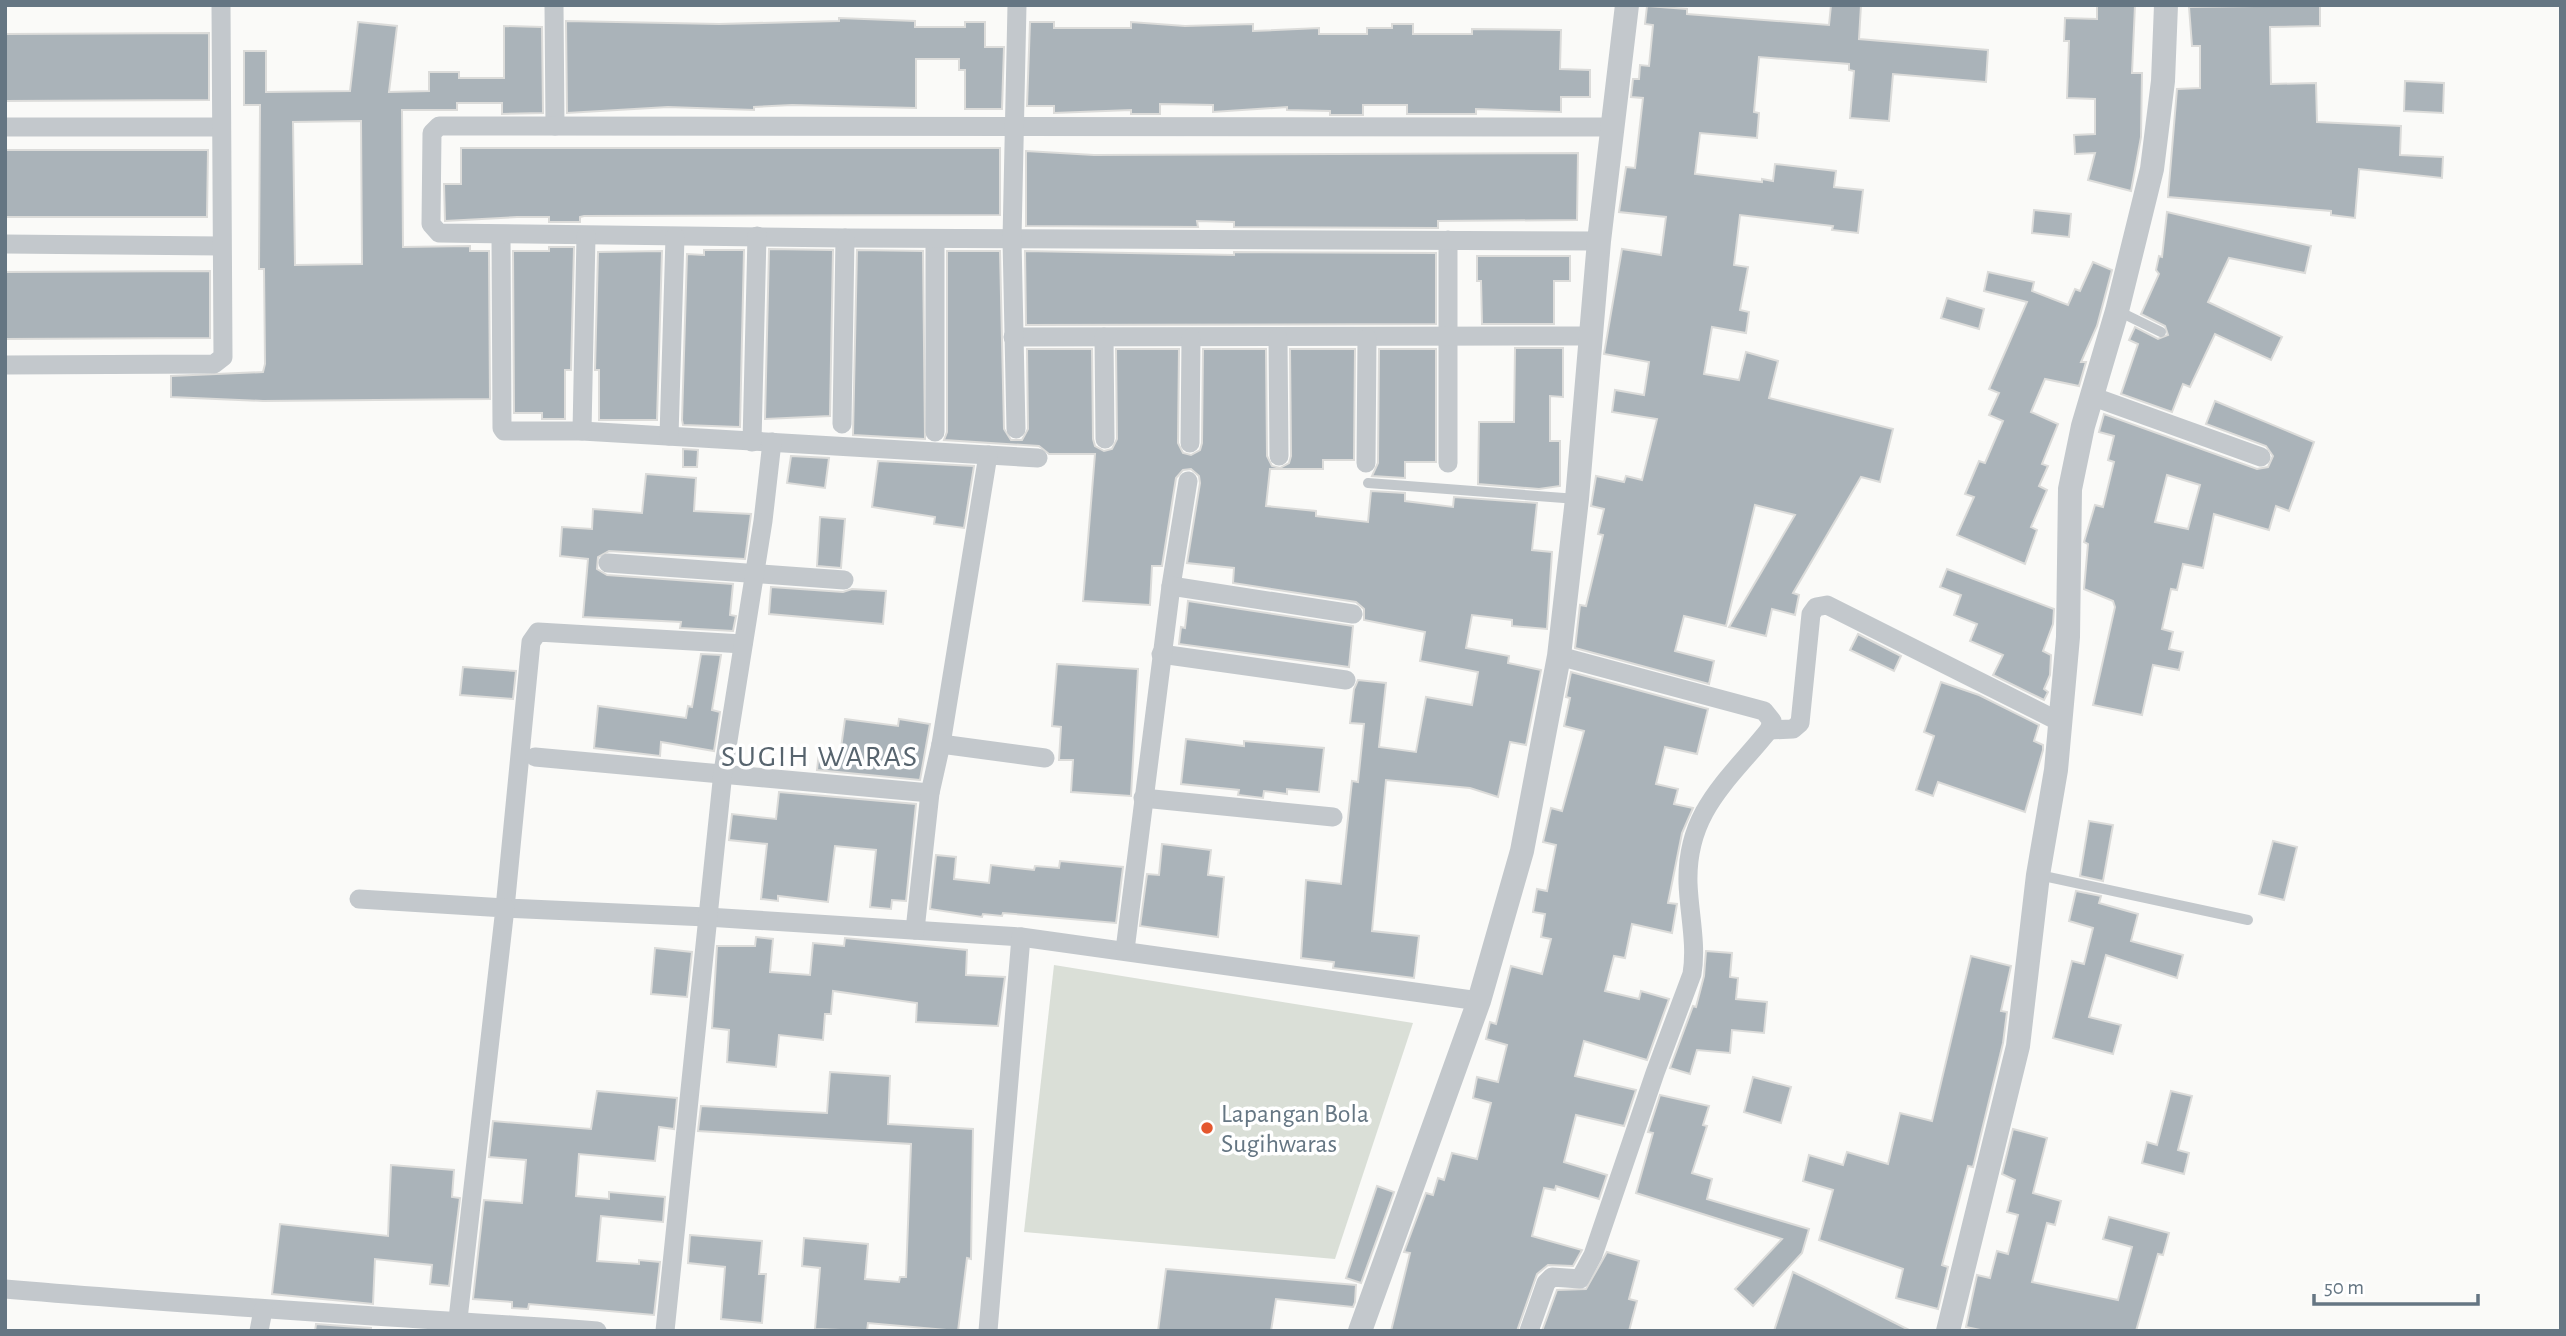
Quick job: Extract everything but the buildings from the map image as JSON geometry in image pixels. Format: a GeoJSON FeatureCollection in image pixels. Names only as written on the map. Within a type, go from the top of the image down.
{"type":"FeatureCollection","features":[{"type":"Feature","properties":{"kind":"street"},"geometry":{"type":"LineString","coordinates":[[5,365],[218,363],[224,354],[221,5]]}},
{"type":"Feature","properties":{"kind":"street"},"geometry":{"type":"LineString","coordinates":[[554,5],[555,126]]}},
{"type":"Feature","properties":{"kind":"street"},"geometry":{"type":"LineString","coordinates":[[1016,429],[1012,239],[1017,5]]}},
{"type":"Feature","properties":{"kind":"street"},"geometry":{"type":"LineString","coordinates":[[1360,1331],[1479,1001],[1522,851],[1559,656],[1577,499],[1599,241],[1627,5]]}},
{"type":"Feature","properties":{"kind":"street"},"geometry":{"type":"LineString","coordinates":[[1948,1331],[2018,1046],[2038,875],[2056,770],[2068,637],[2070,489],[2091,396],[2117,311],[2152,169],[2162,91],[2166,5]]}},
{"type":"Feature","properties":{"kind":"street"},"geometry":{"type":"LineString","coordinates":[[5,127],[221,127]]}},
{"type":"Feature","properties":{"kind":"street"},"geometry":{"type":"LineString","coordinates":[[1599,241],[934,239],[439,233],[431,224],[435,128],[1611,127]]}},
{"type":"Feature","properties":{"kind":"street"},"geometry":{"type":"LineString","coordinates":[[501,235],[502,429],[506,432],[582,431],[1038,458]]}},
{"type":"Feature","properties":{"kind":"street"},"geometry":{"type":"LineString","coordinates":[[582,431],[586,236]]}},
{"type":"Feature","properties":{"kind":"street"},"geometry":{"type":"LineString","coordinates":[[665,1331],[723,772],[755,574],[762,442],[757,236]]}},
{"type":"Feature","properties":{"kind":"street"},"geometry":{"type":"LineString","coordinates":[[669,436],[675,237]]}},
{"type":"Feature","properties":{"kind":"street"},"geometry":{"type":"LineString","coordinates":[[842,424],[845,238]]}},
{"type":"Feature","properties":{"kind":"street"},"geometry":{"type":"LineString","coordinates":[[934,239],[935,432]]}},
{"type":"Feature","properties":{"kind":"street"},"geometry":{"type":"LineString","coordinates":[[1448,240],[1448,463]]}},
{"type":"Feature","properties":{"kind":"street"},"geometry":{"type":"LineString","coordinates":[[5,244],[221,246]]}},
{"type":"Feature","properties":{"kind":"street"},"geometry":{"type":"LineString","coordinates":[[1013,337],[1590,336]]}},
{"type":"Feature","properties":{"kind":"street"},"geometry":{"type":"LineString","coordinates":[[1104,337],[1105,439]]}},
{"type":"Feature","properties":{"kind":"street"},"geometry":{"type":"LineString","coordinates":[[1190,443],[1191,338]]}},
{"type":"Feature","properties":{"kind":"street"},"geometry":{"type":"LineString","coordinates":[[1278,338],[1279,456]]}},
{"type":"Feature","properties":{"kind":"street"},"geometry":{"type":"LineString","coordinates":[[1367,338],[1367,473]]}},
{"type":"Feature","properties":{"kind":"street"},"geometry":{"type":"LineString","coordinates":[[2091,396],[2261,457]]}},
{"type":"Feature","properties":{"kind":"street"},"geometry":{"type":"LineString","coordinates":[[915,930],[930,793],[941,744],[988,456]]}},
{"type":"Feature","properties":{"kind":"street"},"geometry":{"type":"LineString","coordinates":[[1125,950],[1161,654],[1188,481]]}},
{"type":"Feature","properties":{"kind":"street"},"geometry":{"type":"LineString","coordinates":[[608,563],[844,580]]}},
{"type":"Feature","properties":{"kind":"street"},"geometry":{"type":"LineString","coordinates":[[1171,586],[1353,614]]}},
{"type":"Feature","properties":{"kind":"street"},"geometry":{"type":"LineString","coordinates":[[1529,1331],[1546,1283],[1552,1277],[1580,1279],[1593,1255],[1692,974],[1694,952],[1688,880],[1703,811],[1713,793],[1780,730],[1797,727],[1802,713],[1811,614],[1816,607],[1827,605],[2060,722]]}},
{"type":"Feature","properties":{"kind":"street"},"geometry":{"type":"LineString","coordinates":[[458,1319],[505,908],[531,642],[538,632],[743,645]]}},
{"type":"Feature","properties":{"kind":"street"},"geometry":{"type":"LineString","coordinates":[[1161,654],[1346,680]]}},
{"type":"Feature","properties":{"kind":"street"},"geometry":{"type":"LineString","coordinates":[[1559,656],[1764,711],[1772,717],[1780,730]]}},
{"type":"Feature","properties":{"kind":"street"},"geometry":{"type":"LineString","coordinates":[[941,744],[1045,758]]}},
{"type":"Feature","properties":{"kind":"street"},"geometry":{"type":"LineString","coordinates":[[535,757],[723,772],[930,793]]}},
{"type":"Feature","properties":{"kind":"street"},"geometry":{"type":"LineString","coordinates":[[1143,798],[1333,817]]}},
{"type":"Feature","properties":{"kind":"street"},"geometry":{"type":"LineString","coordinates":[[359,899],[1021,937],[1479,1001]]}},
{"type":"Feature","properties":{"kind":"street"},"geometry":{"type":"LineString","coordinates":[[988,1331],[1021,937]]}},
{"type":"Feature","properties":{"kind":"street"},"geometry":{"type":"LineString","coordinates":[[5,1289],[230,1308],[458,1319],[597,1331]]}},
{"type":"Feature","properties":{"kind":"street"},"geometry":{"type":"LineString","coordinates":[[259,1331],[261,1310]]}},
{"type":"Feature","properties":{"kind":"lane"},"geometry":{"type":"LineString","coordinates":[[2117,311],[2161,332]]}},
{"type":"Feature","properties":{"kind":"lane"},"geometry":{"type":"LineString","coordinates":[[1367,473],[1577,499]]}},
{"type":"Feature","properties":{"kind":"lane"},"geometry":{"type":"LineString","coordinates":[[2038,875],[2248,920]]}},
{"type":"Feature","properties":{"kind":"shaded area","name":"Lapangan Bola Sugihwaras"},"geometry":{"type":"Polygon","coordinates":[[[1054,965],[1413,1023],[1335,1259],[1024,1232],[1054,965]]]}},
{"type":"Feature","properties":{"kind":"place","name":"Lapangan Bola Sugihwaras"},"geometry":{"type":"Point","coordinates":[1207,1128]}},
{"type":"Feature","properties":{"kind":"district","name":"SUGIH WARAS"},"geometry":{"type":"Point","coordinates":[820,756]}}]}
